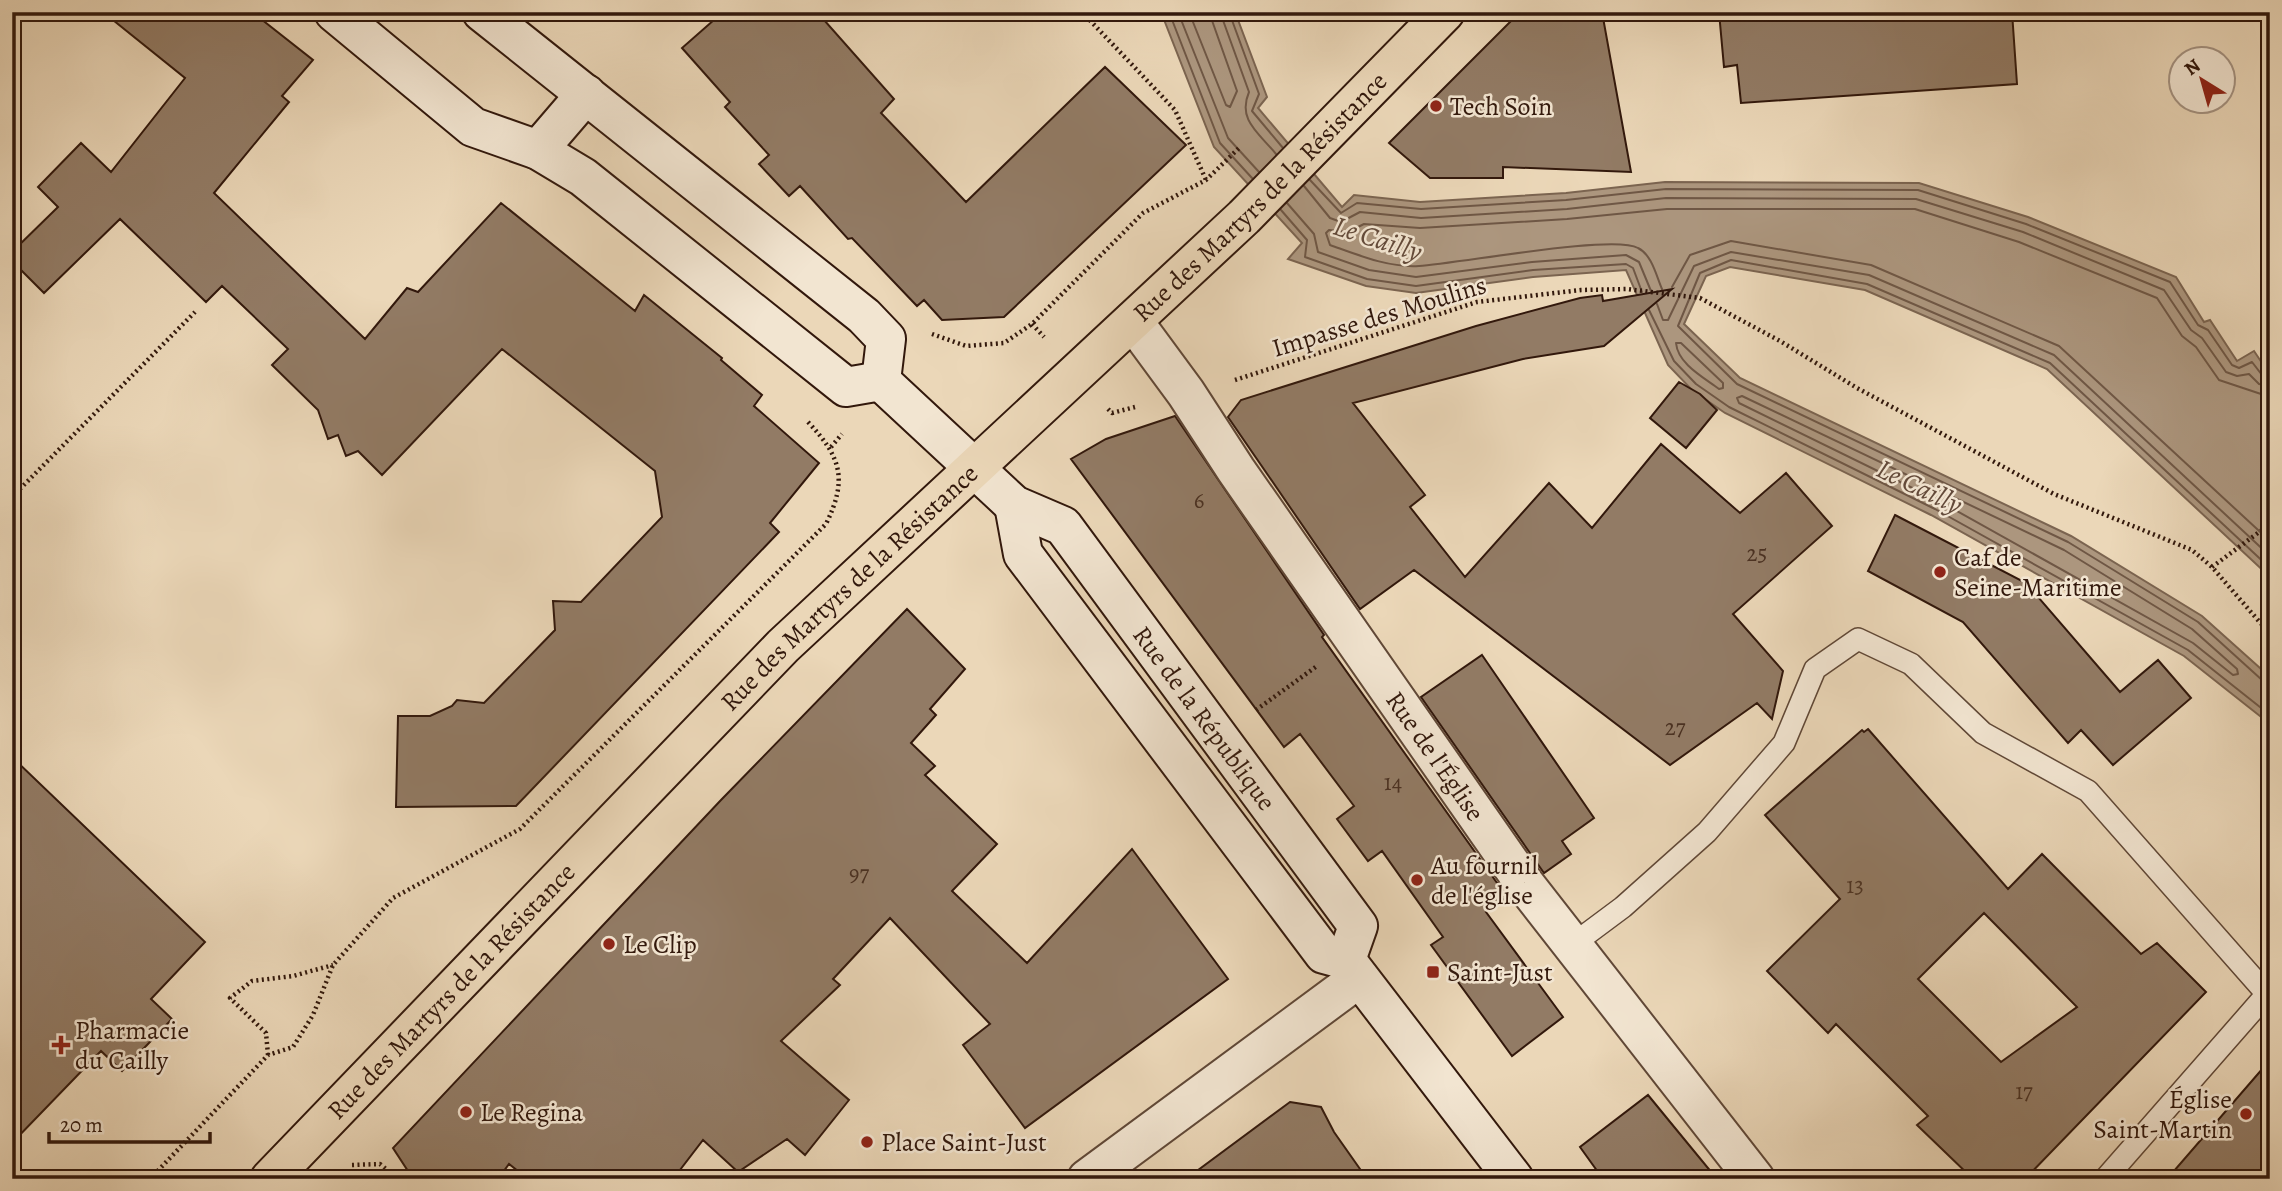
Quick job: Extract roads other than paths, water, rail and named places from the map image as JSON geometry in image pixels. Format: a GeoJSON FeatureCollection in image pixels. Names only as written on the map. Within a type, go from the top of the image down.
{"type":"FeatureCollection","features":[{"type":"Feature","properties":{"kind":"main road","name":"Rue des Martyrs de la Résistance"},"geometry":{"type":"LineString","coordinates":[[270,1179],[783,646],[1253,207],[1445,12]]}},
{"type":"Feature","properties":{"kind":"street"},"geometry":{"type":"LineString","coordinates":[[334,12],[473,127],[538,150],[583,177],[846,387],[881,381],[886,339],[864,316],[482,12]]}},
{"type":"Feature","properties":{"kind":"street"},"geometry":{"type":"LineString","coordinates":[[538,150],[586,94]]}},
{"type":"Feature","properties":{"kind":"street","name":"Rue de l'Église"},"geometry":{"type":"LineString","coordinates":[[1133,321],[1186,393],[1524,883],[1752,1176]]}},
{"type":"Feature","properties":{"kind":"street","name":"Rue de la République"},"geometry":{"type":"LineString","coordinates":[[881,381],[972,469],[1014,505],[1063,526],[1357,926],[1353,969]]}},
{"type":"Feature","properties":{"kind":"street","name":"Rue de la République"},"geometry":{"type":"LineString","coordinates":[[1014,505],[1023,554],[1324,954],[1353,969],[1514,1179]]}},
{"type":"Feature","properties":{"kind":"street"},"geometry":{"type":"LineString","coordinates":[[1087,1179],[1353,969]]}},
{"type":"Feature","properties":{"kind":"lane"},"geometry":{"type":"LineString","coordinates":[[1572,945],[1623,907],[1707,832],[1784,743],[1815,669],[1858,639],[1911,664],[1983,733],[2088,791],[2267,994],[2105,1179]]}},
{"type":"Feature","properties":{"kind":"water","name":"Le Cailly"},"geometry":{"type":"Polygon","coordinates":[[[1161,12],[1235,12],[1267,97],[1258,108],[1342,207],[1354,195],[1420,202],[1566,193],[1665,182],[1919,183],[2028,217],[2176,277],[2204,322],[2210,320],[2237,361],[2254,351],[2270,375],[2270,577],[2047,369],[1865,290],[1730,267],[1706,276],[1684,324],[1740,378],[2071,536],[2202,616],[2270,677],[2270,724],[2184,656],[1931,515],[1725,413],[1692,390],[1668,365],[1626,270],[1533,277],[1416,293],[1366,286],[1288,259],[1302,243],[1214,147],[1161,12]]]}},
{"type":"Feature","properties":{"kind":"place","name":"Tech Soin"},"geometry":{"type":"Point","coordinates":[1436,106]}},
{"type":"Feature","properties":{"kind":"place","name":"Caf de Seine-Maritime"},"geometry":{"type":"Point","coordinates":[1940,572]}},
{"type":"Feature","properties":{"kind":"place","name":"Au fournil de l'église"},"geometry":{"type":"Point","coordinates":[1417,880]}},
{"type":"Feature","properties":{"kind":"place","name":"Le Clip"},"geometry":{"type":"Point","coordinates":[609,944]}},
{"type":"Feature","properties":{"kind":"place","name":"Saint-Just"},"geometry":{"type":"Point","coordinates":[1433,972]}},
{"type":"Feature","properties":{"kind":"place","name":"Pharmacie du Cailly"},"geometry":{"type":"Point","coordinates":[61,1045]}},
{"type":"Feature","properties":{"kind":"place","name":"Le Regina"},"geometry":{"type":"Point","coordinates":[466,1112]}},
{"type":"Feature","properties":{"kind":"place","name":"Église Saint-Martin"},"geometry":{"type":"Point","coordinates":[2246,1114]}},
{"type":"Feature","properties":{"kind":"place","name":"Place Saint-Just"},"geometry":{"type":"Point","coordinates":[867,1142]}}]}
